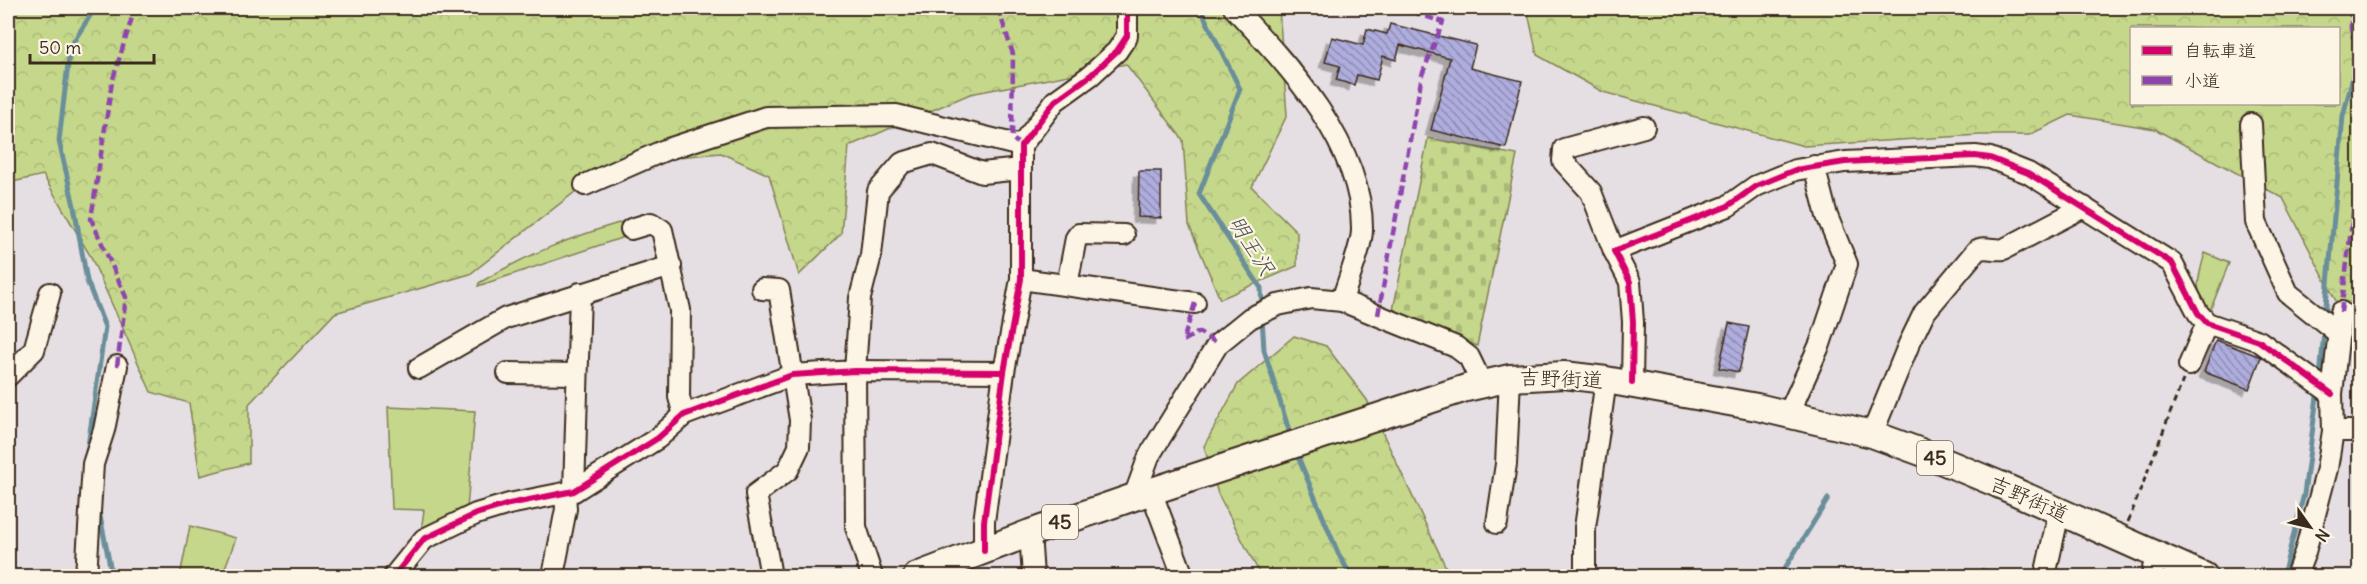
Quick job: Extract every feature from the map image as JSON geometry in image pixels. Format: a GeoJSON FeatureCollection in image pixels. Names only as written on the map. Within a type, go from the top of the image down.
{"type":"FeatureCollection","features":[{"type":"Feature","properties":{"kind":"main road","name":"吉野街道"},"geometry":{"type":"LineString","coordinates":[[917,576],[1142,494],[1482,384],[1510,378],[1564,375],[1632,383],[1872,434],[1921,452],[2121,540],[2154,566],[2204,576]]}},
{"type":"Feature","properties":{"kind":"street"},"geometry":{"type":"LineString","coordinates":[[984,551],[984,522],[1004,372],[1021,279],[1021,146],[1055,101],[1091,75],[1117,51],[1127,36],[1127,8]]}},
{"type":"Feature","properties":{"kind":"street"},"geometry":{"type":"LineString","coordinates":[[1234,8],[1261,34],[1323,115],[1350,164],[1359,190],[1362,232],[1342,301]]}},
{"type":"Feature","properties":{"kind":"street"},"geometry":{"type":"LineString","coordinates":[[585,184],[665,150],[766,117],[896,115],[1021,146]]}},
{"type":"Feature","properties":{"kind":"street"},"geometry":{"type":"LineString","coordinates":[[2251,124],[2256,222],[2288,293],[2339,334]]}},
{"type":"Feature","properties":{"kind":"street"},"geometry":{"type":"LineString","coordinates":[[1632,383],[1633,322],[1630,282],[1614,251],[1591,192],[1563,161],[1564,149],[1644,128]]}},
{"type":"Feature","properties":{"kind":"street"},"geometry":{"type":"LineString","coordinates":[[872,576],[856,527],[855,371],[860,298],[871,255],[878,191],[902,162],[932,154],[982,173],[1021,169]]}},
{"type":"Feature","properties":{"kind":"street"},"geometry":{"type":"LineString","coordinates":[[1614,251],[1728,206],[1756,186],[1795,170],[1845,162],[1975,156],[1990,158],[2028,173],[2172,262],[2198,313],[2207,324],[2259,341],[2332,394]]}},
{"type":"Feature","properties":{"kind":"street"},"geometry":{"type":"LineString","coordinates":[[1788,415],[1820,344],[1847,264],[1827,216],[1814,166]]}},
{"type":"Feature","properties":{"kind":"street"},"geometry":{"type":"LineString","coordinates":[[1872,434],[1924,313],[1976,250],[1981,248],[2004,249],[2084,207]]}},
{"type":"Feature","properties":{"kind":"street"},"geometry":{"type":"LineString","coordinates":[[631,229],[651,223],[662,230],[680,309],[679,397],[684,415]]}},
{"type":"Feature","properties":{"kind":"street"},"geometry":{"type":"LineString","coordinates":[[1067,285],[1076,238],[1079,234],[1124,235]]}},
{"type":"Feature","properties":{"kind":"street"},"geometry":{"type":"LineString","coordinates":[[419,368],[506,318],[671,266]]}},
{"type":"Feature","properties":{"kind":"street"},"geometry":{"type":"LineString","coordinates":[[1021,279],[1195,303]]}},
{"type":"Feature","properties":{"kind":"street"},"geometry":{"type":"LineString","coordinates":[[762,289],[779,290],[800,420],[799,447],[788,470],[756,494],[771,576]]}},
{"type":"Feature","properties":{"kind":"street"},"geometry":{"type":"LineString","coordinates":[[8,376],[34,350],[50,293]]}},
{"type":"Feature","properties":{"kind":"street"},"geometry":{"type":"LineString","coordinates":[[553,576],[570,493],[580,293]]}},
{"type":"Feature","properties":{"kind":"street"},"geometry":{"type":"LineString","coordinates":[[1183,576],[1142,494],[1149,456],[1218,344],[1250,318],[1278,305],[1311,298],[1342,301],[1456,347],[1469,357],[1482,384]]}},
{"type":"Feature","properties":{"kind":"street"},"geometry":{"type":"LineString","coordinates":[[2296,576],[2305,552],[2327,469],[2333,431],[2332,394],[2341,312]]}},
{"type":"Feature","properties":{"kind":"street"},"geometry":{"type":"LineString","coordinates":[[2189,365],[2207,324]]}},
{"type":"Feature","properties":{"kind":"street"},"geometry":{"type":"LineString","coordinates":[[87,576],[93,464],[104,430],[117,366]]}},
{"type":"Feature","properties":{"kind":"street"},"geometry":{"type":"LineString","coordinates":[[394,576],[424,539],[476,514],[509,504],[570,493],[658,438],[684,415],[792,375],[855,371],[1004,372]]}},
{"type":"Feature","properties":{"kind":"street"},"geometry":{"type":"LineString","coordinates":[[508,372],[576,374]]}},
{"type":"Feature","properties":{"kind":"street"},"geometry":{"type":"LineString","coordinates":[[1497,523],[1506,464],[1510,378]]}},
{"type":"Feature","properties":{"kind":"street"},"geometry":{"type":"LineString","coordinates":[[1586,576],[1585,528],[1606,380]]}},
{"type":"Feature","properties":{"kind":"street"},"geometry":{"type":"LineString","coordinates":[[2333,431],[2360,431]]}},
{"type":"Feature","properties":{"kind":"street"},"geometry":{"type":"LineString","coordinates":[[2044,576],[2059,512]]}},
{"type":"Feature","properties":{"kind":"street"},"geometry":{"type":"LineString","coordinates":[[1030,533],[1033,576]]}},
{"type":"Feature","properties":{"kind":"path"},"geometry":{"type":"LineString","coordinates":[[2121,540],[2189,365]]}},
{"type":"Feature","properties":{"kind":"green space"},"geometry":{"type":"Polygon","coordinates":[[[8,8],[1279,8],[1287,115],[1252,187],[1297,232],[1297,266],[1220,299],[1189,225],[1183,140],[1126,64],[970,94],[849,146],[841,234],[799,275],[769,175],[721,153],[612,163],[470,274],[335,313],[249,404],[249,463],[200,476],[189,403],[151,392],[91,257],[43,175],[8,183],[8,8]]]}},
{"type":"Feature","properties":{"kind":"green space"},"geometry":{"type":"Polygon","coordinates":[[[1527,8],[2359,8],[2359,346],[2283,198],[2155,129],[2070,115],[2029,135],[1980,135],[1804,146],[1603,92],[1537,55],[1527,8]]]}},
{"type":"Feature","properties":{"kind":"green space"},"geometry":{"type":"Polygon","coordinates":[[[1428,138],[1517,155],[1477,346],[1393,310],[1428,138]]]}},
{"type":"Feature","properties":{"kind":"green space"},"geometry":{"type":"Polygon","coordinates":[[[625,221],[630,235],[478,286],[479,283],[532,255],[625,221]]]}},
{"type":"Feature","properties":{"kind":"green space"},"geometry":{"type":"Polygon","coordinates":[[[2205,253],[2229,263],[2208,316],[2200,299],[2198,285],[2205,253]]]}},
{"type":"Feature","properties":{"kind":"green space"},"geometry":{"type":"Polygon","coordinates":[[[1294,336],[1326,346],[1367,400],[1450,576],[1261,576],[1218,494],[1204,446],[1238,384],[1294,336]]]}},
{"type":"Feature","properties":{"kind":"green space"},"geometry":{"type":"Polygon","coordinates":[[[388,407],[475,411],[467,509],[421,531],[424,510],[392,509],[388,407]]]}},
{"type":"Feature","properties":{"kind":"green space"},"geometry":{"type":"Polygon","coordinates":[[[190,526],[236,538],[222,576],[180,576],[190,526]]]}},
{"type":"Feature","properties":{"kind":"building"},"geometry":{"type":"Polygon","coordinates":[[[1390,24],[1476,45],[1470,68],[1522,81],[1506,148],[1431,130],[1450,58],[1400,45],[1396,60],[1383,56],[1377,80],[1357,75],[1354,85],[1336,80],[1340,66],[1325,62],[1332,37],[1363,45],[1367,29],[1387,34],[1390,24]]]}},
{"type":"Feature","properties":{"kind":"building"},"geometry":{"type":"Polygon","coordinates":[[[1139,171],[1161,171],[1161,218],[1138,217],[1139,171]]]}},
{"type":"Feature","properties":{"kind":"building"},"geometry":{"type":"Polygon","coordinates":[[[1729,323],[1749,327],[1739,372],[1719,368],[1729,323]]]}},
{"type":"Feature","properties":{"kind":"building"},"geometry":{"type":"Polygon","coordinates":[[[2216,340],[2261,357],[2249,389],[2204,372],[2216,340]]]}},
{"type":"Feature","properties":{"kind":"building"},"geometry":{"type":"Polygon","coordinates":[[[1982,569],[2009,575],[1980,576],[1982,569]]]}},
{"type":"Feature","properties":{"kind":"waterway"},"geometry":{"type":"LineString","coordinates":[[87,453],[105,327],[87,281],[74,206],[59,141],[70,47],[95,8]]}},
{"type":"Feature","properties":{"kind":"waterway","name":"明王沢"},"geometry":{"type":"LineString","coordinates":[[1200,8],[1240,89],[1199,194],[1261,288],[1262,306]]}},
{"type":"Feature","properties":{"kind":"waterway"},"geometry":{"type":"LineString","coordinates":[[2325,317],[2343,116],[2360,49]]}},
{"type":"Feature","properties":{"kind":"waterway","name":"明王沢"},"geometry":{"type":"LineString","coordinates":[[1262,316],[1264,350],[1291,437]]}},
{"type":"Feature","properties":{"kind":"waterway"},"geometry":{"type":"LineString","coordinates":[[2320,380],[2324,330]]}},
{"type":"Feature","properties":{"kind":"waterway"},"geometry":{"type":"LineString","coordinates":[[2279,576],[2285,568],[2304,494],[2318,389]]}},
{"type":"Feature","properties":{"kind":"waterway","name":"明王沢"},"geometry":{"type":"LineString","coordinates":[[1296,452],[1338,553],[1351,576]]}},
{"type":"Feature","properties":{"kind":"waterway"},"geometry":{"type":"LineString","coordinates":[[1780,576],[1828,499]]}},
{"type":"Feature","properties":{"kind":"waterway"},"geometry":{"type":"LineString","coordinates":[[98,506],[112,576]]}},
{"type":"Feature","properties":{"kind":"marked path"},"geometry":{"type":"LineString","coordinates":[[117,366],[126,297],[91,219],[112,82],[135,8]]}},
{"type":"Feature","properties":{"kind":"marked path"},"geometry":{"type":"LineString","coordinates":[[998,8],[1013,54],[1012,138],[1021,146]]}},
{"type":"Feature","properties":{"kind":"marked path"},"geometry":{"type":"LineString","coordinates":[[1378,315],[1422,75],[1443,22],[1400,8]]}},
{"type":"Feature","properties":{"kind":"marked path"},"geometry":{"type":"LineString","coordinates":[[2351,8],[2351,33],[2360,49]]}},
{"type":"Feature","properties":{"kind":"marked path"},"geometry":{"type":"LineString","coordinates":[[2341,312],[2360,156]]}},
{"type":"Feature","properties":{"kind":"marked path"},"geometry":{"type":"LineString","coordinates":[[1195,303],[1183,341],[1199,332],[1218,344]]}},
{"type":"Feature","properties":{"kind":"cycle path"},"geometry":{"type":"LineString","coordinates":[[984,551],[984,522],[1004,372],[1021,279],[1021,146],[1055,101],[1091,75],[1117,51],[1127,36],[1127,8]]}},
{"type":"Feature","properties":{"kind":"cycle path"},"geometry":{"type":"LineString","coordinates":[[1632,383],[1633,322],[1630,282],[1614,251],[1728,206],[1756,186],[1795,170],[1845,162],[1975,156],[1990,158],[2028,173],[2172,263],[2198,313],[2207,323],[2259,341],[2332,394]]}},
{"type":"Feature","properties":{"kind":"cycle path"},"geometry":{"type":"LineString","coordinates":[[394,576],[424,539],[476,514],[509,504],[574,491],[658,438],[684,415],[792,375],[855,371],[1004,372]]}}]}
